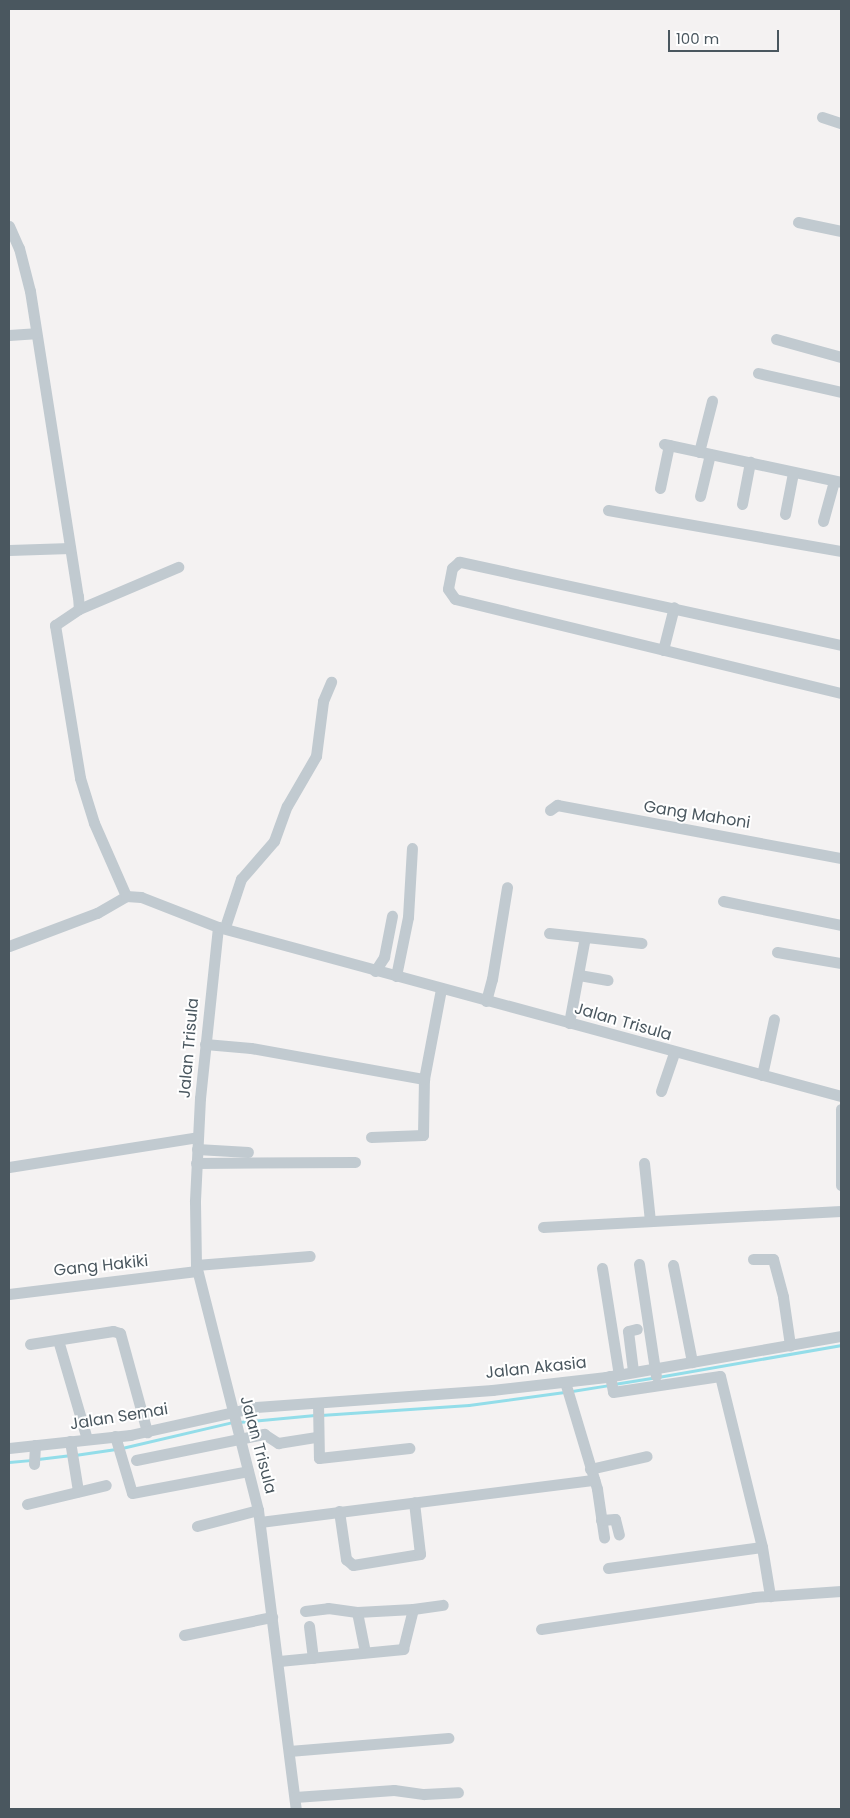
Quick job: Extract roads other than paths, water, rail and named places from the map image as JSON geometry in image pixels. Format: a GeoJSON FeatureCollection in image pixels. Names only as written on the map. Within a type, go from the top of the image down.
{"type":"FeatureCollection","features":[{"type":"Feature","properties":{"kind":"street"},"geometry":{"type":"LineString","coordinates":[[822,117],[841,124]]}},
{"type":"Feature","properties":{"kind":"street"},"geometry":{"type":"LineString","coordinates":[[798,222],[841,231]]}},
{"type":"Feature","properties":{"kind":"street"},"geometry":{"type":"LineString","coordinates":[[9,226],[19,248],[30,291],[35,333],[79,603]]}},
{"type":"Feature","properties":{"kind":"street"},"geometry":{"type":"LineString","coordinates":[[9,335],[35,333]]}},
{"type":"Feature","properties":{"kind":"street"},"geometry":{"type":"LineString","coordinates":[[776,339],[841,357]]}},
{"type":"Feature","properties":{"kind":"street"},"geometry":{"type":"LineString","coordinates":[[758,373],[841,392]]}},
{"type":"Feature","properties":{"kind":"street"},"geometry":{"type":"LineString","coordinates":[[700,496],[712,401]]}},
{"type":"Feature","properties":{"kind":"street"},"geometry":{"type":"LineString","coordinates":[[660,488],[667,445],[838,482],[823,521]]}},
{"type":"Feature","properties":{"kind":"street"},"geometry":{"type":"LineString","coordinates":[[742,504],[750,462]]}},
{"type":"Feature","properties":{"kind":"street"},"geometry":{"type":"LineString","coordinates":[[785,514],[793,473]]}},
{"type":"Feature","properties":{"kind":"street"},"geometry":{"type":"LineString","coordinates":[[608,510],[841,551]]}},
{"type":"Feature","properties":{"kind":"street"},"geometry":{"type":"LineString","coordinates":[[9,550],[70,548]]}},
{"type":"Feature","properties":{"kind":"street"},"geometry":{"type":"LineString","coordinates":[[841,645],[674,607],[459,562],[452,568],[448,589],[455,599],[841,693]]}},
{"type":"Feature","properties":{"kind":"street"},"geometry":{"type":"LineString","coordinates":[[126,896],[86,802],[55,631],[56,622],[79,603],[178,567]]}},
{"type":"Feature","properties":{"kind":"street"},"geometry":{"type":"LineString","coordinates":[[663,650],[674,607]]}},
{"type":"Feature","properties":{"kind":"street"},"geometry":{"type":"LineString","coordinates":[[9,946],[97,913],[126,896],[150,900],[222,927],[242,879],[274,841],[287,806],[316,756],[323,701],[331,682]]}},
{"type":"Feature","properties":{"kind":"street","name":"Gang Mahoni"},"geometry":{"type":"LineString","coordinates":[[550,810],[557,805],[841,858]]}},
{"type":"Feature","properties":{"kind":"street"},"geometry":{"type":"LineString","coordinates":[[396,976],[408,917],[412,848]]}},
{"type":"Feature","properties":{"kind":"street"},"geometry":{"type":"LineString","coordinates":[[486,1001],[492,979],[507,887]]}},
{"type":"Feature","properties":{"kind":"street"},"geometry":{"type":"LineString","coordinates":[[723,901],[841,925]]}},
{"type":"Feature","properties":{"kind":"street"},"geometry":{"type":"LineString","coordinates":[[375,971],[384,957],[392,916]]}},
{"type":"Feature","properties":{"kind":"street","name":"Jalan Trisula"},"geometry":{"type":"LineString","coordinates":[[296,1809],[279,1661],[258,1510],[197,1268],[196,1163],[205,1044],[222,927],[674,1053],[841,1096]]}},
{"type":"Feature","properties":{"kind":"street"},"geometry":{"type":"LineString","coordinates":[[549,933],[641,944]]}},
{"type":"Feature","properties":{"kind":"street"},"geometry":{"type":"LineString","coordinates":[[569,1023],[585,938]]}},
{"type":"Feature","properties":{"kind":"street"},"geometry":{"type":"LineString","coordinates":[[777,952],[841,964]]}},
{"type":"Feature","properties":{"kind":"street"},"geometry":{"type":"LineString","coordinates":[[579,975],[608,980]]}},
{"type":"Feature","properties":{"kind":"street"},"geometry":{"type":"LineString","coordinates":[[371,1137],[423,1135],[424,1079],[441,989]]}},
{"type":"Feature","properties":{"kind":"street"},"geometry":{"type":"LineString","coordinates":[[762,1076],[774,1019]]}},
{"type":"Feature","properties":{"kind":"street"},"geometry":{"type":"LineString","coordinates":[[205,1044],[250,1048],[424,1079]]}},
{"type":"Feature","properties":{"kind":"street"},"geometry":{"type":"LineString","coordinates":[[661,1091],[674,1053]]}},
{"type":"Feature","properties":{"kind":"street"},"geometry":{"type":"LineString","coordinates":[[841,1117],[841,1185]]}},
{"type":"Feature","properties":{"kind":"street"},"geometry":{"type":"LineString","coordinates":[[9,1167],[198,1137]]}},
{"type":"Feature","properties":{"kind":"street"},"geometry":{"type":"LineString","coordinates":[[197,1150],[248,1152]]}},
{"type":"Feature","properties":{"kind":"street"},"geometry":{"type":"LineString","coordinates":[[196,1163],[355,1162]]}},
{"type":"Feature","properties":{"kind":"street"},"geometry":{"type":"LineString","coordinates":[[644,1163],[650,1221]]}},
{"type":"Feature","properties":{"kind":"street"},"geometry":{"type":"LineString","coordinates":[[543,1227],[841,1211]]}},
{"type":"Feature","properties":{"kind":"street","name":"Gang Hakiki"},"geometry":{"type":"LineString","coordinates":[[9,1294],[197,1268],[310,1256]]}},
{"type":"Feature","properties":{"kind":"street"},"geometry":{"type":"LineString","coordinates":[[753,1259],[773,1259],[783,1297],[790,1345]]}},
{"type":"Feature","properties":{"kind":"street"},"geometry":{"type":"LineString","coordinates":[[639,1264],[657,1385]]}},
{"type":"Feature","properties":{"kind":"street"},"geometry":{"type":"LineString","coordinates":[[674,1266],[692,1362]]}},
{"type":"Feature","properties":{"kind":"street"},"geometry":{"type":"LineString","coordinates":[[602,1268],[612,1380],[657,1385],[720,1376],[762,1547],[770,1596]]}},
{"type":"Feature","properties":{"kind":"street"},"geometry":{"type":"LineString","coordinates":[[633,1371],[628,1331],[637,1330]]}},
{"type":"Feature","properties":{"kind":"street"},"geometry":{"type":"LineString","coordinates":[[30,1344],[114,1331],[120,1333],[147,1432]]}},
{"type":"Feature","properties":{"kind":"street","name":"Jalan Akasia"},"geometry":{"type":"LineString","coordinates":[[234,1416],[318,1403],[566,1386],[612,1380],[633,1371],[655,1369],[841,1336]]}},
{"type":"Feature","properties":{"kind":"street"},"geometry":{"type":"LineString","coordinates":[[58,1340],[87,1439]]}},
{"type":"Feature","properties":{"kind":"street"},"geometry":{"type":"LineString","coordinates":[[566,1386],[592,1475],[604,1537]]}},
{"type":"Feature","properties":{"kind":"street"},"geometry":{"type":"LineString","coordinates":[[318,1403],[316,1417],[319,1458],[409,1448]]}},
{"type":"Feature","properties":{"kind":"street","name":"Jalan Semai"},"geometry":{"type":"LineString","coordinates":[[9,1448],[35,1454],[71,1446],[87,1439],[115,1439],[234,1416]]}},
{"type":"Feature","properties":{"kind":"street"},"geometry":{"type":"LineString","coordinates":[[136,1460],[264,1434],[278,1442],[317,1437]]}},
{"type":"Feature","properties":{"kind":"street"},"geometry":{"type":"LineString","coordinates":[[115,1439],[132,1493],[248,1471]]}},
{"type":"Feature","properties":{"kind":"street"},"geometry":{"type":"LineString","coordinates":[[71,1446],[78,1491]]}},
{"type":"Feature","properties":{"kind":"street"},"geometry":{"type":"LineString","coordinates":[[260,1522],[414,1502],[592,1475],[647,1456]]}},
{"type":"Feature","properties":{"kind":"street"},"geometry":{"type":"LineString","coordinates":[[27,1504],[106,1485]]}},
{"type":"Feature","properties":{"kind":"street"},"geometry":{"type":"LineString","coordinates":[[339,1512],[346,1559],[353,1565],[420,1554],[414,1502]]}},
{"type":"Feature","properties":{"kind":"street"},"geometry":{"type":"LineString","coordinates":[[197,1526],[258,1510]]}},
{"type":"Feature","properties":{"kind":"street"},"geometry":{"type":"LineString","coordinates":[[601,1520],[615,1519],[619,1535]]}},
{"type":"Feature","properties":{"kind":"street"},"geometry":{"type":"LineString","coordinates":[[608,1568],[762,1547]]}},
{"type":"Feature","properties":{"kind":"street"},"geometry":{"type":"LineString","coordinates":[[541,1629],[770,1596],[841,1591]]}},
{"type":"Feature","properties":{"kind":"street"},"geometry":{"type":"LineString","coordinates":[[305,1611],[328,1608],[357,1612],[413,1609],[443,1605]]}},
{"type":"Feature","properties":{"kind":"street"},"geometry":{"type":"LineString","coordinates":[[279,1661],[406,1647],[413,1609]]}},
{"type":"Feature","properties":{"kind":"street"},"geometry":{"type":"LineString","coordinates":[[357,1612],[365,1652]]}},
{"type":"Feature","properties":{"kind":"street"},"geometry":{"type":"LineString","coordinates":[[184,1634],[272,1617]]}},
{"type":"Feature","properties":{"kind":"street"},"geometry":{"type":"LineString","coordinates":[[308,1626],[313,1658]]}},
{"type":"Feature","properties":{"kind":"street"},"geometry":{"type":"LineString","coordinates":[[290,1751],[448,1738]]}},
{"type":"Feature","properties":{"kind":"street"},"geometry":{"type":"LineString","coordinates":[[295,1797],[394,1790],[424,1794],[458,1792]]}},
{"type":"Feature","properties":{"kind":"waterway"},"geometry":{"type":"LineString","coordinates":[[658,1377],[841,1345]]}},
{"type":"Feature","properties":{"kind":"waterway"},"geometry":{"type":"LineString","coordinates":[[614,1384],[653,1378]]}},
{"type":"Feature","properties":{"kind":"waterway"},"geometry":{"type":"LineString","coordinates":[[572,1391],[609,1385]]}},
{"type":"Feature","properties":{"kind":"waterway"},"geometry":{"type":"LineString","coordinates":[[321,1415],[469,1405],[564,1392]]}},
{"type":"Feature","properties":{"kind":"waterway"},"geometry":{"type":"LineString","coordinates":[[239,1422],[315,1415]]}},
{"type":"Feature","properties":{"kind":"waterway"},"geometry":{"type":"LineString","coordinates":[[122,1448],[233,1422]]}},
{"type":"Feature","properties":{"kind":"waterway"},"geometry":{"type":"LineString","coordinates":[[75,1455],[116,1449]]}},
{"type":"Feature","properties":{"kind":"waterway"},"geometry":{"type":"LineString","coordinates":[[38,1459],[69,1455]]}},
{"type":"Feature","properties":{"kind":"waterway"},"geometry":{"type":"LineString","coordinates":[[9,1462],[30,1460]]}}]}
